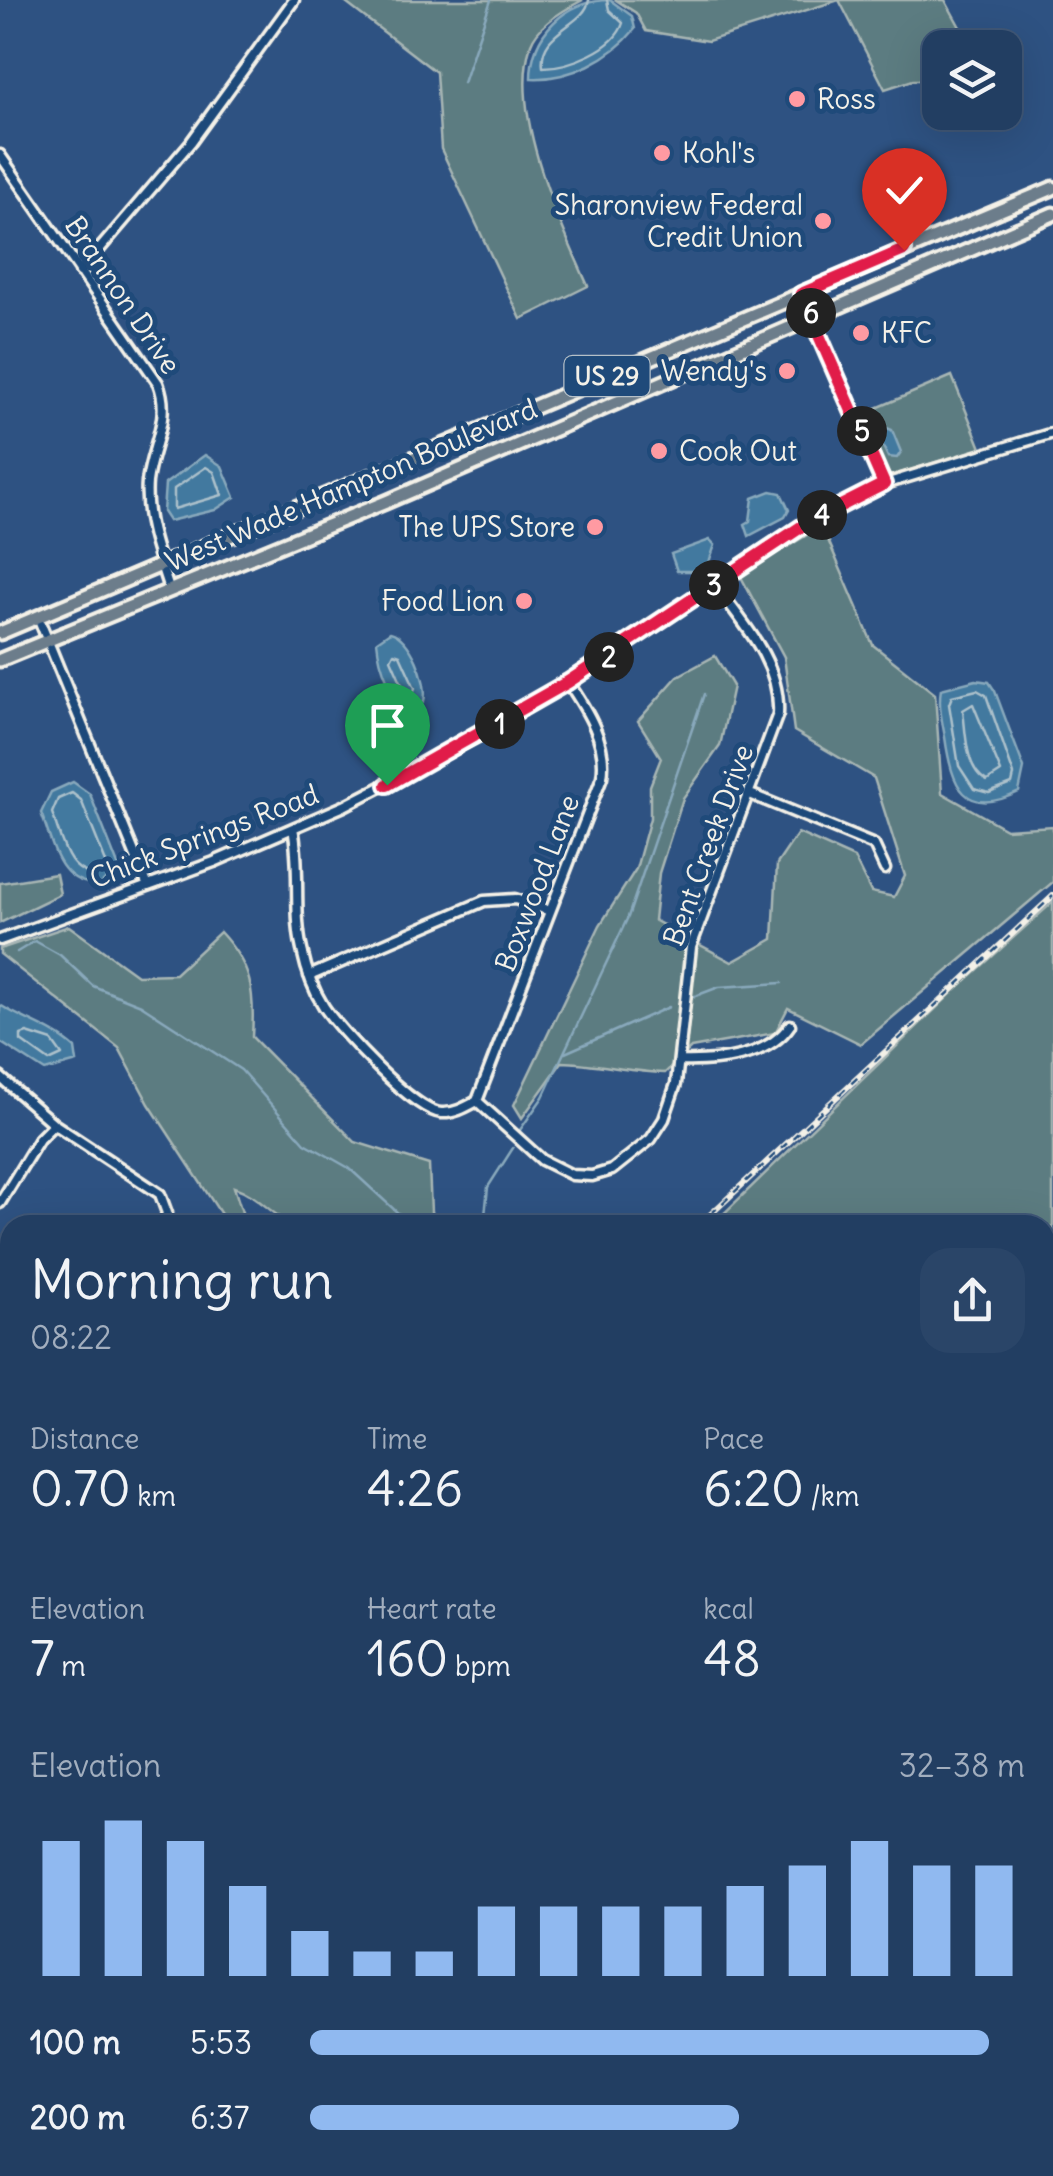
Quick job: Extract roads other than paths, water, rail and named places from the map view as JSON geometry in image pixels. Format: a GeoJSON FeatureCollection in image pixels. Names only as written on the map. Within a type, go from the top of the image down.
{"type":"FeatureCollection","features":[{"type":"Feature","properties":{"kind":"main road","name":"West Wade Hampton Boulevard"},"geometry":{"type":"LineString","coordinates":[[0,633],[1053,188]]}},
{"type":"Feature","properties":{"kind":"main road","name":"West Wade Hampton Boulevard"},"geometry":{"type":"LineString","coordinates":[[0,660],[386,502],[1053,214]]}},
{"type":"Feature","properties":{"kind":"street"},"geometry":{"type":"LineString","coordinates":[[80,272],[191,142],[294,0]]}},
{"type":"Feature","properties":{"kind":"street","name":"Brannon Drive"},"geometry":{"type":"LineString","coordinates":[[0,155],[125,330],[162,392],[163,418],[147,490],[169,589]]}},
{"type":"Feature","properties":{"kind":"street"},"geometry":{"type":"LineString","coordinates":[[801,294],[884,484]]}},
{"type":"Feature","properties":{"kind":"street","name":"Chick Springs Road"},"geometry":{"type":"LineString","coordinates":[[0,940],[214,862],[465,744],[568,682],[807,523],[884,484],[1053,434]]}},
{"type":"Feature","properties":{"kind":"street","name":"Bent Creek Drive"},"geometry":{"type":"LineString","coordinates":[[478,1102],[550,1166],[572,1175],[598,1175],[626,1162],[656,1132],[671,1102],[680,1060],[691,947],[776,722],[777,688],[758,644],[715,584]]}},
{"type":"Feature","properties":{"kind":"street"},"geometry":{"type":"LineString","coordinates":[[38,617],[147,884]]}},
{"type":"Feature","properties":{"kind":"street","name":"Boxwood Lane"},"geometry":{"type":"LineString","coordinates":[[478,1102],[604,767],[597,734],[568,682]]}},
{"type":"Feature","properties":{"kind":"street"},"geometry":{"type":"LineString","coordinates":[[750,794],[862,838],[880,851],[885,870]]}},
{"type":"Feature","properties":{"kind":"street"},"geometry":{"type":"LineString","coordinates":[[293,828],[300,874],[300,942],[309,976],[328,1013],[421,1105],[442,1113],[478,1102]]}},
{"type":"Feature","properties":{"kind":"street"},"geometry":{"type":"LineString","coordinates":[[309,976],[484,900],[514,899],[550,911]]}},
{"type":"Feature","properties":{"kind":"street"},"geometry":{"type":"LineString","coordinates":[[680,1060],[745,1054],[779,1039],[790,1024]]}},
{"type":"Feature","properties":{"kind":"street"},"geometry":{"type":"LineString","coordinates":[[0,1077],[54,1124],[160,1194],[166,1215]]}},
{"type":"Feature","properties":{"kind":"street"},"geometry":{"type":"LineString","coordinates":[[0,1203],[40,1139],[54,1124]]}},
{"type":"Feature","properties":{"kind":"water"},"geometry":{"type":"Polygon","coordinates":[[[610,0],[632,16],[635,29],[625,40],[588,66],[560,75],[531,78],[537,47],[554,22],[579,6],[610,0]]]}},
{"type":"Feature","properties":{"kind":"water"},"geometry":{"type":"Polygon","coordinates":[[[882,426],[892,430],[901,452],[897,458],[888,457],[878,436],[882,426]]]}},
{"type":"Feature","properties":{"kind":"water"},"geometry":{"type":"Polygon","coordinates":[[[205,455],[222,466],[235,497],[215,510],[169,521],[163,512],[165,484],[205,455]]]}},
{"type":"Feature","properties":{"kind":"water"},"geometry":{"type":"Polygon","coordinates":[[[771,491],[781,493],[789,510],[785,517],[749,536],[745,524],[750,521],[753,498],[771,491]]]}},
{"type":"Feature","properties":{"kind":"water"},"geometry":{"type":"Polygon","coordinates":[[[710,540],[715,545],[709,562],[693,571],[677,571],[671,554],[710,540]]]}},
{"type":"Feature","properties":{"kind":"water"},"geometry":{"type":"Polygon","coordinates":[[[390,632],[411,651],[421,672],[424,701],[414,708],[398,698],[383,670],[377,641],[390,632]]]}},
{"type":"Feature","properties":{"kind":"water"},"geometry":{"type":"Polygon","coordinates":[[[976,680],[989,682],[995,691],[1024,768],[1019,792],[985,802],[964,793],[957,783],[940,707],[941,689],[976,680]]]}},
{"type":"Feature","properties":{"kind":"water"},"geometry":{"type":"Polygon","coordinates":[[[73,782],[90,794],[119,868],[101,884],[87,883],[67,871],[54,850],[41,813],[51,792],[73,782]]]}},
{"type":"Feature","properties":{"kind":"water"},"geometry":{"type":"Polygon","coordinates":[[[0,1005],[66,1041],[75,1048],[77,1062],[45,1071],[0,1042],[0,1005]]]}},
{"type":"Feature","properties":{"kind":"waterway"},"geometry":{"type":"LineString","coordinates":[[463,83],[491,0]]}},
{"type":"Feature","properties":{"kind":"waterway"},"geometry":{"type":"LineString","coordinates":[[520,1130],[543,1097],[628,917],[704,694]]}},
{"type":"Feature","properties":{"kind":"waterway"},"geometry":{"type":"LineString","coordinates":[[17,952],[35,941],[60,955],[93,986],[141,1005],[241,1070],[305,1143],[349,1168],[400,1215]]}},
{"type":"Feature","properties":{"kind":"waterway"},"geometry":{"type":"LineString","coordinates":[[690,998],[719,987],[782,983]]}},
{"type":"Feature","properties":{"kind":"waterway"},"geometry":{"type":"LineString","coordinates":[[565,1053],[669,1007]]}},
{"type":"Feature","properties":{"kind":"waterway"},"geometry":{"type":"LineString","coordinates":[[485,1215],[488,1187],[513,1148]]}},
{"type":"Feature","properties":{"kind":"railway"},"geometry":{"type":"LineString","coordinates":[[710,1215],[1053,896]]}},
{"type":"Feature","properties":{"kind":"place","name":"Ross"},"geometry":{"type":"Point","coordinates":[797,99]}},
{"type":"Feature","properties":{"kind":"place","name":"Kohl's"},"geometry":{"type":"Point","coordinates":[662,153]}},
{"type":"Feature","properties":{"kind":"place","name":"Sharonview Federal Credit Union"},"geometry":{"type":"Point","coordinates":[823,221]}},
{"type":"Feature","properties":{"kind":"place","name":"KFC"},"geometry":{"type":"Point","coordinates":[861,333]}},
{"type":"Feature","properties":{"kind":"place","name":"Wendy's"},"geometry":{"type":"Point","coordinates":[787,371]}},
{"type":"Feature","properties":{"kind":"place","name":"Cook Out"},"geometry":{"type":"Point","coordinates":[659,451]}},
{"type":"Feature","properties":{"kind":"place","name":"The UPS Store"},"geometry":{"type":"Point","coordinates":[595,527]}},
{"type":"Feature","properties":{"kind":"place","name":"Food Lion"},"geometry":{"type":"Point","coordinates":[524,601]}}]}
